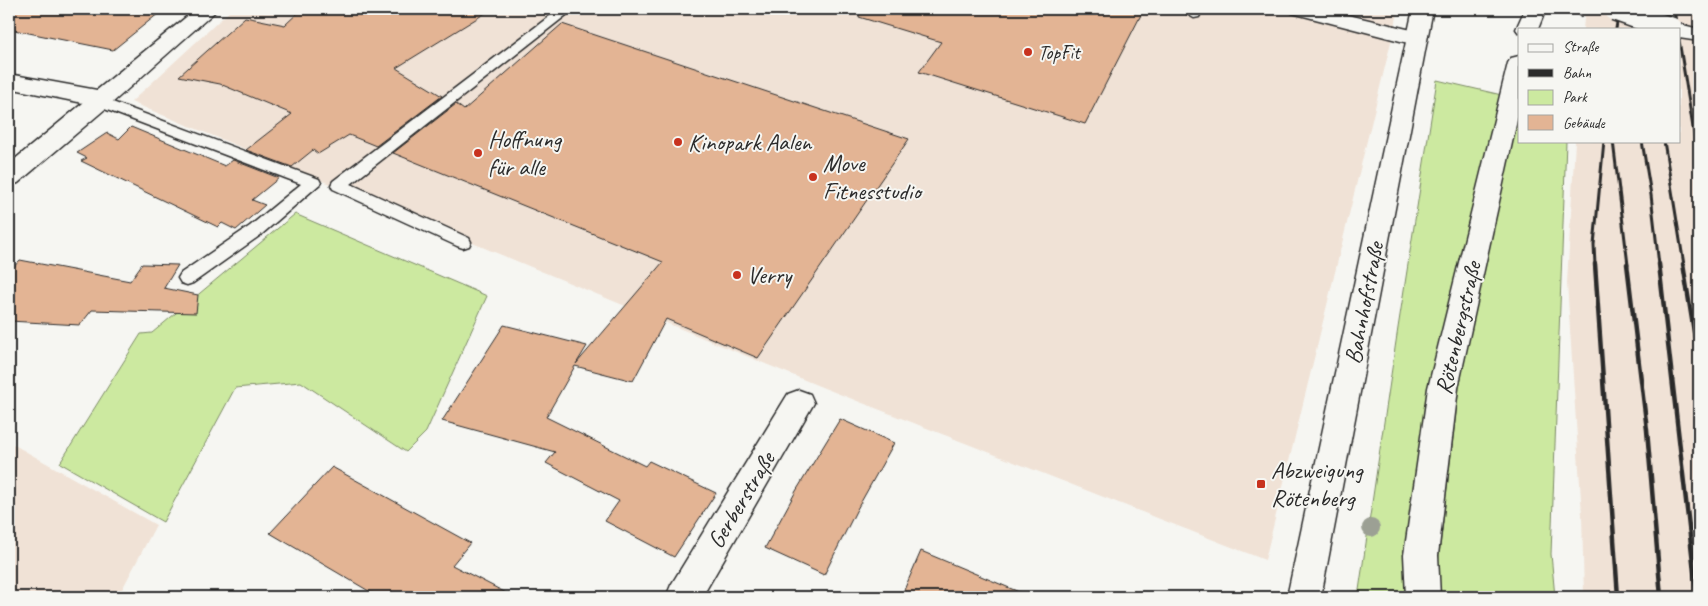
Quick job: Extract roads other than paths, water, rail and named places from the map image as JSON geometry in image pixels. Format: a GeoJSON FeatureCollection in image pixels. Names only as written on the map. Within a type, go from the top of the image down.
{"type":"FeatureCollection","features":[{"type":"Feature","properties":{"kind":"street"},"geometry":{"type":"LineString","coordinates":[[9,177],[208,9]]}},
{"type":"Feature","properties":{"kind":"street"},"geometry":{"type":"LineString","coordinates":[[1299,9],[1416,38]]}},
{"type":"Feature","properties":{"kind":"street","name":"Bahnhofstraße"},"geometry":{"type":"LineString","coordinates":[[1304,597],[1423,9]]}},
{"type":"Feature","properties":{"kind":"street"},"geometry":{"type":"LineString","coordinates":[[1528,28],[1538,9]]}},
{"type":"Feature","properties":{"kind":"street"},"geometry":{"type":"LineString","coordinates":[[1615,9],[1668,28]]}},
{"type":"Feature","properties":{"kind":"street"},"geometry":{"type":"LineString","coordinates":[[1680,31],[1699,35]]}},
{"type":"Feature","properties":{"kind":"street","name":"Rötenbergstraße"},"geometry":{"type":"LineString","coordinates":[[1423,597],[1421,554],[1443,388],[1518,67]]}},
{"type":"Feature","properties":{"kind":"street"},"geometry":{"type":"LineString","coordinates":[[9,81],[101,100]]}},
{"type":"Feature","properties":{"kind":"street","name":"Gerberstraße"},"geometry":{"type":"LineString","coordinates":[[683,597],[799,403]]}},
{"type":"Feature","properties":{"kind":"lane"},"geometry":{"type":"LineString","coordinates":[[463,242],[339,184],[567,9]]}},
{"type":"Feature","properties":{"kind":"lane"},"geometry":{"type":"LineString","coordinates":[[101,100],[314,183],[256,230],[187,278]]}},
{"type":"Feature","properties":{"kind":"railway"},"geometry":{"type":"LineString","coordinates":[[1616,28],[1619,9]]}},
{"type":"Feature","properties":{"kind":"railway"},"geometry":{"type":"LineString","coordinates":[[1644,9],[1647,28]]}},
{"type":"Feature","properties":{"kind":"railway"},"geometry":{"type":"LineString","coordinates":[[1674,9],[1677,28]]}},
{"type":"Feature","properties":{"kind":"railway"},"geometry":{"type":"LineString","coordinates":[[1680,46],[1699,165]]}},
{"type":"Feature","properties":{"kind":"railway"},"geometry":{"type":"LineString","coordinates":[[1595,265],[1594,245],[1604,142]]}},
{"type":"Feature","properties":{"kind":"railway"},"geometry":{"type":"LineString","coordinates":[[1613,142],[1628,265]]}},
{"type":"Feature","properties":{"kind":"railway"},"geometry":{"type":"LineString","coordinates":[[1642,142],[1651,195],[1659,265]]}},
{"type":"Feature","properties":{"kind":"railway"},"geometry":{"type":"LineString","coordinates":[[1664,142],[1684,265]]}},
{"type":"Feature","properties":{"kind":"railway"},"geometry":{"type":"LineString","coordinates":[[1595,264],[1618,597]]}},
{"type":"Feature","properties":{"kind":"railway"},"geometry":{"type":"LineString","coordinates":[[1627,264],[1647,430],[1661,597]]}},
{"type":"Feature","properties":{"kind":"railway"},"geometry":{"type":"LineString","coordinates":[[1659,264],[1697,597]]}},
{"type":"Feature","properties":{"kind":"railway"},"geometry":{"type":"LineString","coordinates":[[1683,264],[1699,363]]}},
{"type":"Feature","properties":{"kind":"place","name":"TopFit"},"geometry":{"type":"Point","coordinates":[1028,52]}},
{"type":"Feature","properties":{"kind":"place","name":"Kinopark Aalen"},"geometry":{"type":"Point","coordinates":[678,142]}},
{"type":"Feature","properties":{"kind":"place","name":"Hoffnung für alle"},"geometry":{"type":"Point","coordinates":[478,153]}},
{"type":"Feature","properties":{"kind":"place","name":"Move Fitnesstudio"},"geometry":{"type":"Point","coordinates":[813,177]}},
{"type":"Feature","properties":{"kind":"place","name":"Verry"},"geometry":{"type":"Point","coordinates":[737,275]}},
{"type":"Feature","properties":{"kind":"place","name":"Abzweigung Rötenberg"},"geometry":{"type":"Point","coordinates":[1261,484]}}]}
